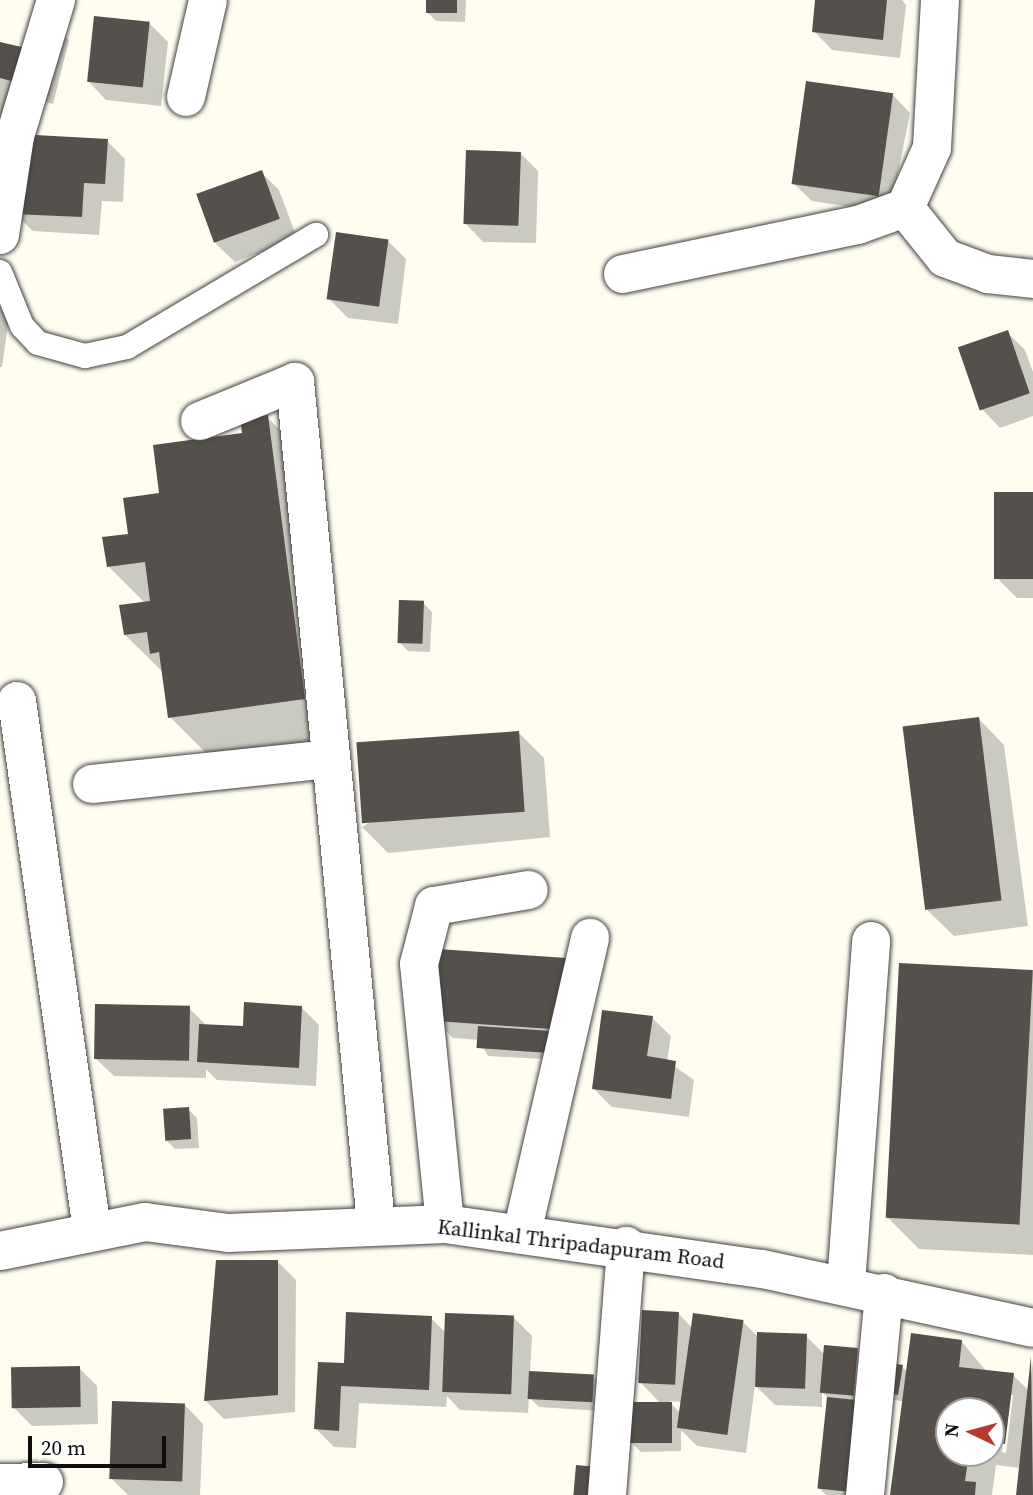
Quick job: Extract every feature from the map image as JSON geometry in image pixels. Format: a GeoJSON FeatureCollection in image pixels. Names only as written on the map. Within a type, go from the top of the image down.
{"type":"FeatureCollection","features":[{"type":"Feature","properties":{"kind":"street"},"geometry":{"type":"LineString","coordinates":[[0,235],[15,136],[56,0]]}},
{"type":"Feature","properties":{"kind":"street"},"geometry":{"type":"LineString","coordinates":[[186,97],[208,0]]}},
{"type":"Feature","properties":{"kind":"street"},"geometry":{"type":"LineString","coordinates":[[623,274],[858,225],[905,208],[932,148],[940,0]]}},
{"type":"Feature","properties":{"kind":"street"},"geometry":{"type":"LineString","coordinates":[[905,208],[945,258],[988,274],[1033,279]]}},
{"type":"Feature","properties":{"kind":"street"},"geometry":{"type":"LineString","coordinates":[[200,421],[295,382],[376,1223]]}},
{"type":"Feature","properties":{"kind":"street"},"geometry":{"type":"LineString","coordinates":[[17,701],[92,1230]]}},
{"type":"Feature","properties":{"kind":"street"},"geometry":{"type":"LineString","coordinates":[[92,784],[331,760]]}},
{"type":"Feature","properties":{"kind":"street"},"geometry":{"type":"LineString","coordinates":[[444,1224],[419,964],[434,906],[529,890]]}},
{"type":"Feature","properties":{"kind":"street"},"geometry":{"type":"LineString","coordinates":[[522,1233],[590,938]]}},
{"type":"Feature","properties":{"kind":"street"},"geometry":{"type":"LineString","coordinates":[[846,1284],[871,941]]}},
{"type":"Feature","properties":{"kind":"street","name":"Kallinkal Thripadapuram Road"},"geometry":{"type":"LineString","coordinates":[[0,1251],[92,1230],[145,1222],[228,1233],[376,1223],[444,1224],[626,1246],[846,1284],[1033,1328]]}},
{"type":"Feature","properties":{"kind":"street"},"geometry":{"type":"LineString","coordinates":[[607,1495],[626,1246]]}},
{"type":"Feature","properties":{"kind":"street"},"geometry":{"type":"LineString","coordinates":[[865,1495],[884,1293]]}},
{"type":"Feature","properties":{"kind":"street"},"geometry":{"type":"LineString","coordinates":[[0,1483],[44,1482]]}},
{"type":"Feature","properties":{"kind":"lane"},"geometry":{"type":"LineString","coordinates":[[0,272],[22,326],[37,343],[85,356],[127,347],[316,235]]}},
{"type":"Feature","properties":{"kind":"building"},"geometry":{"type":"Polygon","coordinates":[[[426,0],[457,0],[457,13],[426,13],[426,0]]]}},
{"type":"Feature","properties":{"kind":"building"},"geometry":{"type":"Polygon","coordinates":[[[815,0],[887,0],[883,40],[812,32],[815,0]]]}},
{"type":"Feature","properties":{"kind":"building"},"geometry":{"type":"Polygon","coordinates":[[[94,16],[150,22],[143,87],[87,82],[94,16]]]}},
{"type":"Feature","properties":{"kind":"building"},"geometry":{"type":"Polygon","coordinates":[[[0,42],[26,48],[35,87],[0,78],[0,42]]]}},
{"type":"Feature","properties":{"kind":"building"},"geometry":{"type":"Polygon","coordinates":[[[806,81],[893,93],[879,196],[792,184],[806,81]]]}},
{"type":"Feature","properties":{"kind":"building"},"geometry":{"type":"Polygon","coordinates":[[[17,134],[108,139],[105,184],[84,183],[82,217],[13,214],[17,134]]]}},
{"type":"Feature","properties":{"kind":"building"},"geometry":{"type":"Polygon","coordinates":[[[466,150],[521,152],[518,226],[463,224],[466,150]]]}},
{"type":"Feature","properties":{"kind":"building"},"geometry":{"type":"Polygon","coordinates":[[[262,170],[280,219],[214,243],[196,194],[262,170]]]}},
{"type":"Feature","properties":{"kind":"building"},"geometry":{"type":"Polygon","coordinates":[[[336,232],[388,239],[379,307],[327,299],[336,232]]]}},
{"type":"Feature","properties":{"kind":"building"},"geometry":{"type":"Polygon","coordinates":[[[1008,330],[1030,393],[980,411],[958,347],[1008,330]]]}},
{"type":"Feature","properties":{"kind":"building"},"geometry":{"type":"Polygon","coordinates":[[[268,415],[305,699],[168,718],[159,652],[150,654],[147,632],[124,635],[119,605],[150,601],[145,562],[107,567],[102,537],[128,534],[123,498],[159,493],[153,445],[242,433],[240,419],[268,415]]]}},
{"type":"Feature","properties":{"kind":"building"},"geometry":{"type":"Polygon","coordinates":[[[994,492],[1033,492],[1033,579],[994,579],[994,492]]]}},
{"type":"Feature","properties":{"kind":"building"},"geometry":{"type":"Polygon","coordinates":[[[399,600],[424,601],[422,644],[397,643],[399,600]]]}},
{"type":"Feature","properties":{"kind":"building"},"geometry":{"type":"Polygon","coordinates":[[[979,717],[1002,901],[925,910],[903,726],[979,717]]]}},
{"type":"Feature","properties":{"kind":"building"},"geometry":{"type":"Polygon","coordinates":[[[519,731],[525,812],[362,823],[356,742],[519,731]]]}},
{"type":"Feature","properties":{"kind":"building"},"geometry":{"type":"Polygon","coordinates":[[[438,949],[567,958],[562,1030],[433,1021],[438,949]]]}},
{"type":"Feature","properties":{"kind":"building"},"geometry":{"type":"Polygon","coordinates":[[[899,963],[1033,970],[1019,1225],[886,1218],[899,963]]]}},
{"type":"Feature","properties":{"kind":"building"},"geometry":{"type":"Polygon","coordinates":[[[244,1002],[302,1006],[299,1068],[197,1062],[199,1024],[243,1026],[244,1002]]]}},
{"type":"Feature","properties":{"kind":"building"},"geometry":{"type":"Polygon","coordinates":[[[95,1004],[190,1006],[189,1061],[94,1059],[95,1004]]]}},
{"type":"Feature","properties":{"kind":"building"},"geometry":{"type":"Polygon","coordinates":[[[602,1010],[653,1016],[647,1056],[676,1061],[671,1099],[592,1089],[602,1010]]]}},
{"type":"Feature","properties":{"kind":"building"},"geometry":{"type":"Polygon","coordinates":[[[478,1026],[555,1031],[553,1053],[476,1048],[478,1026]]]}},
{"type":"Feature","properties":{"kind":"building"},"geometry":{"type":"Polygon","coordinates":[[[189,1107],[191,1139],[165,1141],[163,1109],[189,1107]]]}},
{"type":"Feature","properties":{"kind":"building"},"geometry":{"type":"Polygon","coordinates":[[[216,1260],[278,1260],[278,1395],[204,1401],[216,1260]]]}},
{"type":"Feature","properties":{"kind":"building"},"geometry":{"type":"Polygon","coordinates":[[[642,1310],[679,1312],[675,1385],[638,1383],[642,1310]]]}},
{"type":"Feature","properties":{"kind":"building"},"geometry":{"type":"Polygon","coordinates":[[[346,1312],[432,1316],[429,1390],[341,1386],[339,1431],[314,1429],[318,1362],[344,1363],[346,1312]]]}},
{"type":"Feature","properties":{"kind":"building"},"geometry":{"type":"Polygon","coordinates":[[[445,1313],[514,1315],[511,1394],[442,1392],[445,1313]]]}},
{"type":"Feature","properties":{"kind":"building"},"geometry":{"type":"Polygon","coordinates":[[[693,1313],[744,1320],[727,1435],[677,1428],[693,1313]]]}},
{"type":"Feature","properties":{"kind":"building"},"geometry":{"type":"Polygon","coordinates":[[[757,1332],[807,1334],[805,1389],[755,1387],[757,1332]]]}},
{"type":"Feature","properties":{"kind":"building"},"geometry":{"type":"Polygon","coordinates":[[[911,1333],[962,1340],[959,1367],[1014,1373],[1005,1444],[1005,1397],[935,1397],[935,1467],[967,1467],[965,1481],[976,1482],[975,1495],[890,1495],[911,1333]]]}},
{"type":"Feature","properties":{"kind":"building"},"geometry":{"type":"Polygon","coordinates":[[[824,1345],[858,1348],[854,1396],[820,1393],[824,1345]]]}},
{"type":"Feature","properties":{"kind":"building"},"geometry":{"type":"Polygon","coordinates":[[[1031,1356],[1033,1495],[1016,1495],[1031,1356]]]}},
{"type":"Feature","properties":{"kind":"building"},"geometry":{"type":"Polygon","coordinates":[[[883,1362],[903,1365],[898,1395],[881,1391],[883,1362]]]}},
{"type":"Feature","properties":{"kind":"building"},"geometry":{"type":"Polygon","coordinates":[[[80,1366],[81,1407],[12,1408],[11,1367],[80,1366]]]}},
{"type":"Feature","properties":{"kind":"building"},"geometry":{"type":"Polygon","coordinates":[[[529,1371],[594,1374],[592,1402],[528,1399],[529,1371]]]}},
{"type":"Feature","properties":{"kind":"building"},"geometry":{"type":"Polygon","coordinates":[[[827,1397],[866,1401],[856,1493],[817,1488],[827,1397]]]}},
{"type":"Feature","properties":{"kind":"building"},"geometry":{"type":"Polygon","coordinates":[[[112,1401],[185,1404],[182,1482],[109,1479],[112,1401]]]}},
{"type":"Feature","properties":{"kind":"building"},"geometry":{"type":"Polygon","coordinates":[[[629,1402],[672,1402],[672,1443],[629,1443],[629,1402]]]}},
{"type":"Feature","properties":{"kind":"building"},"geometry":{"type":"Polygon","coordinates":[[[576,1465],[601,1467],[598,1495],[573,1495],[576,1465]]]}}]}
